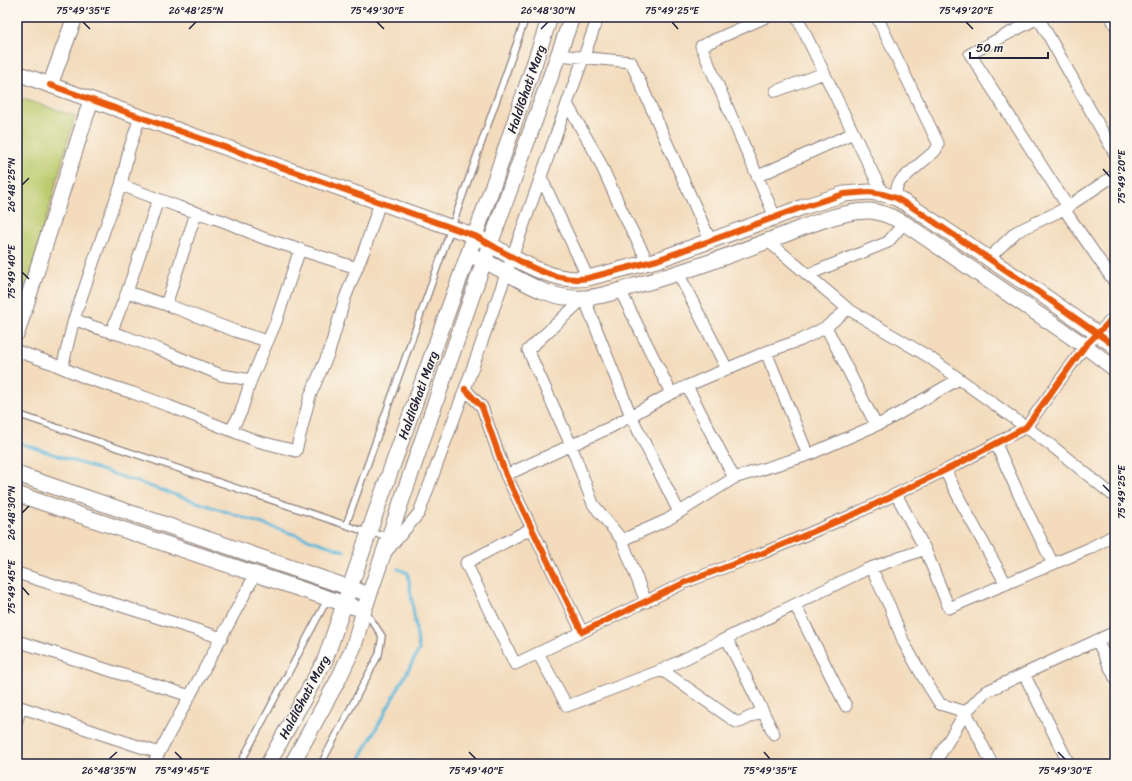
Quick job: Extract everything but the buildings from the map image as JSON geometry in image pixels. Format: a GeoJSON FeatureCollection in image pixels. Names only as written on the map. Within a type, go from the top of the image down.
{"type":"FeatureCollection","features":[{"type":"Feature","properties":{"kind":"street"},"geometry":{"type":"LineString","coordinates":[[50,85],[75,17]]}},
{"type":"Feature","properties":{"kind":"street","name":"HaldiGhati Marg"},"geometry":{"type":"LineString","coordinates":[[268,764],[325,660],[475,236],[550,17]]}},
{"type":"Feature","properties":{"kind":"street","name":"HaldiGhati Marg"},"geometry":{"type":"LineString","coordinates":[[292,764],[338,680],[354,646],[364,610],[484,261],[572,17]]}},
{"type":"Feature","properties":{"kind":"street"},"geometry":{"type":"LineString","coordinates":[[383,556],[419,513],[469,392],[506,274],[598,17]]}},
{"type":"Feature","properties":{"kind":"street"},"geometry":{"type":"LineString","coordinates":[[766,17],[701,46],[775,217]]}},
{"type":"Feature","properties":{"kind":"street"},"geometry":{"type":"LineString","coordinates":[[796,17],[853,134],[889,196]]}},
{"type":"Feature","properties":{"kind":"street"},"geometry":{"type":"LineString","coordinates":[[1110,17],[1115,25]]}},
{"type":"Feature","properties":{"kind":"street"},"geometry":{"type":"LineString","coordinates":[[880,18],[938,143],[935,151],[901,180],[889,196]]}},
{"type":"Feature","properties":{"kind":"street"},"geometry":{"type":"LineString","coordinates":[[1115,154],[1038,18],[970,54],[1066,208],[1115,283]]}},
{"type":"Feature","properties":{"kind":"street"},"geometry":{"type":"LineString","coordinates":[[558,55],[631,62],[710,240]]}},
{"type":"Feature","properties":{"kind":"street"},"geometry":{"type":"LineString","coordinates":[[17,73],[475,236],[526,264],[561,278],[588,278],[648,262],[844,194],[869,192],[889,196],[912,207],[1115,346]]}},
{"type":"Feature","properties":{"kind":"street"},"geometry":{"type":"LineString","coordinates":[[776,91],[824,73]]}},
{"type":"Feature","properties":{"kind":"street"},"geometry":{"type":"LineString","coordinates":[[17,334],[91,100]]}},
{"type":"Feature","properties":{"kind":"street"},"geometry":{"type":"LineString","coordinates":[[567,104],[597,156],[622,213],[648,262]]}},
{"type":"Feature","properties":{"kind":"street"},"geometry":{"type":"LineString","coordinates":[[62,368],[74,319],[121,185],[129,150],[140,117]]}},
{"type":"Feature","properties":{"kind":"street"},"geometry":{"type":"LineString","coordinates":[[758,176],[853,134]]}},
{"type":"Feature","properties":{"kind":"street"},"geometry":{"type":"LineString","coordinates":[[541,177],[588,278]]}},
{"type":"Feature","properties":{"kind":"street"},"geometry":{"type":"LineString","coordinates":[[988,258],[1016,232],[1066,208],[1114,177]]}},
{"type":"Feature","properties":{"kind":"street"},"geometry":{"type":"LineString","coordinates":[[121,185],[158,200],[223,221],[263,238],[357,268]]}},
{"type":"Feature","properties":{"kind":"street"},"geometry":{"type":"LineString","coordinates":[[111,332],[127,292],[158,200]]}},
{"type":"Feature","properties":{"kind":"street"},"geometry":{"type":"LineString","coordinates":[[17,351],[86,378],[133,393],[257,441],[296,451],[310,396],[329,352],[345,298],[365,248],[380,202]]}},
{"type":"Feature","properties":{"kind":"street"},"geometry":{"type":"LineString","coordinates":[[468,255],[484,261],[520,281],[558,296],[584,298],[620,290],[678,273],[810,225],[855,212],[880,212],[904,223],[1085,346],[1115,369]]}},
{"type":"Feature","properties":{"kind":"street"},"geometry":{"type":"LineString","coordinates":[[166,305],[196,213]]}},
{"type":"Feature","properties":{"kind":"street"},"geometry":{"type":"LineString","coordinates":[[807,275],[888,242],[904,223]]}},
{"type":"Feature","properties":{"kind":"street"},"geometry":{"type":"LineString","coordinates":[[768,241],[848,309],[929,357],[1052,446],[1115,497]]}},
{"type":"Feature","properties":{"kind":"street"},"geometry":{"type":"LineString","coordinates":[[231,430],[240,412],[251,380],[289,286],[300,249]]}},
{"type":"Feature","properties":{"kind":"street"},"geometry":{"type":"LineString","coordinates":[[678,273],[727,369]]}},
{"type":"Feature","properties":{"kind":"street"},"geometry":{"type":"LineString","coordinates":[[620,290],[671,393]]}},
{"type":"Feature","properties":{"kind":"street"},"geometry":{"type":"LineString","coordinates":[[127,292],[267,341]]}},
{"type":"Feature","properties":{"kind":"street"},"geometry":{"type":"LineString","coordinates":[[584,298],[631,416],[679,512]]}},
{"type":"Feature","properties":{"kind":"street"},"geometry":{"type":"LineString","coordinates":[[584,298],[528,350],[571,446],[593,504],[622,540],[646,602]]}},
{"type":"Feature","properties":{"kind":"street"},"geometry":{"type":"LineString","coordinates":[[506,475],[611,427],[671,393],[766,352],[801,340],[826,327],[848,309]]}},
{"type":"Feature","properties":{"kind":"street"},"geometry":{"type":"LineString","coordinates":[[532,528],[466,563],[515,664],[686,582],[857,513],[945,470],[1026,427],[1085,346],[1115,316]]}},
{"type":"Feature","properties":{"kind":"street"},"geometry":{"type":"LineString","coordinates":[[74,319],[221,375],[251,380]]}},
{"type":"Feature","properties":{"kind":"street"},"geometry":{"type":"LineString","coordinates":[[826,327],[876,425]]}},
{"type":"Feature","properties":{"kind":"street"},"geometry":{"type":"LineString","coordinates":[[766,352],[808,456]]}},
{"type":"Feature","properties":{"kind":"street"},"geometry":{"type":"LineString","coordinates":[[622,540],[667,520],[734,478],[808,456],[886,421],[959,379]]}},
{"type":"Feature","properties":{"kind":"street"},"geometry":{"type":"LineString","coordinates":[[687,386],[734,478]]}},
{"type":"Feature","properties":{"kind":"street"},"geometry":{"type":"LineString","coordinates":[[469,392],[482,407],[506,475],[582,632]]}},
{"type":"Feature","properties":{"kind":"street"},"geometry":{"type":"LineString","coordinates":[[996,444],[1053,564]]}},
{"type":"Feature","properties":{"kind":"street"},"geometry":{"type":"LineString","coordinates":[[945,470],[1006,584]]}},
{"type":"Feature","properties":{"kind":"street"},"geometry":{"type":"LineString","coordinates":[[17,474],[370,594]]}},
{"type":"Feature","properties":{"kind":"street"},"geometry":{"type":"LineString","coordinates":[[17,494],[344,605],[364,610]]}},
{"type":"Feature","properties":{"kind":"street"},"geometry":{"type":"LineString","coordinates":[[896,494],[925,550],[949,608],[1088,549],[1115,535]]}},
{"type":"Feature","properties":{"kind":"street"},"geometry":{"type":"LineString","coordinates":[[538,653],[567,706],[662,670],[871,568],[925,550]]}},
{"type":"Feature","properties":{"kind":"street"},"geometry":{"type":"LineString","coordinates":[[871,568],[904,643],[923,677],[940,704],[966,712],[992,764]]}},
{"type":"Feature","properties":{"kind":"street"},"geometry":{"type":"LineString","coordinates":[[17,573],[222,638]]}},
{"type":"Feature","properties":{"kind":"street"},"geometry":{"type":"LineString","coordinates":[[153,764],[255,575]]}},
{"type":"Feature","properties":{"kind":"street"},"geometry":{"type":"LineString","coordinates":[[796,605],[846,706]]}},
{"type":"Feature","properties":{"kind":"street"},"geometry":{"type":"LineString","coordinates":[[934,764],[966,712],[985,692],[1115,632]]}},
{"type":"Feature","properties":{"kind":"street"},"geometry":{"type":"LineString","coordinates":[[727,639],[774,734]]}},
{"type":"Feature","properties":{"kind":"street"},"geometry":{"type":"LineString","coordinates":[[1097,640],[1115,678]]}},
{"type":"Feature","properties":{"kind":"street"},"geometry":{"type":"LineString","coordinates":[[17,641],[190,696]]}},
{"type":"Feature","properties":{"kind":"street"},"geometry":{"type":"LineString","coordinates":[[662,670],[736,722],[740,722],[762,711]]}},
{"type":"Feature","properties":{"kind":"street"},"geometry":{"type":"LineString","coordinates":[[1024,674],[1069,764]]}},
{"type":"Feature","properties":{"kind":"street"},"geometry":{"type":"LineString","coordinates":[[17,720],[19,707],[159,753]]}},
{"type":"Feature","properties":{"kind":"lane"},"geometry":{"type":"LineString","coordinates":[[346,525],[526,17]]}},
{"type":"Feature","properties":{"kind":"lane"},"geometry":{"type":"LineString","coordinates":[[17,414],[369,533],[389,536]]}},
{"type":"Feature","properties":{"kind":"lane"},"geometry":{"type":"LineString","coordinates":[[240,764],[327,599]]}},
{"type":"Feature","properties":{"kind":"lane"},"geometry":{"type":"LineString","coordinates":[[321,764],[379,654],[382,636],[364,610]]}},
{"type":"Feature","properties":{"kind":"green space"},"geometry":{"type":"Polygon","coordinates":[[[17,97],[75,116],[17,323],[17,97]]]}},
{"type":"Feature","properties":{"kind":"waterway"},"geometry":{"type":"LineString","coordinates":[[17,442],[344,551]]}},
{"type":"Feature","properties":{"kind":"waterway"},"geometry":{"type":"LineString","coordinates":[[357,764],[419,650],[408,573],[398,569]]}},
{"type":"Feature","properties":{"kind":"cycle path"},"geometry":{"type":"LineString","coordinates":[[50,85],[475,236],[529,266],[559,277],[573,279],[588,278],[657,260],[803,207],[844,194],[869,192],[883,194],[896,198],[912,207],[1037,291],[1115,346]]}},
{"type":"Feature","properties":{"kind":"cycle path"},"geometry":{"type":"LineString","coordinates":[[465,389],[482,407],[506,475],[582,632],[686,582],[763,553],[857,513],[958,464],[1026,427],[1085,346],[1115,316]]}}]}
